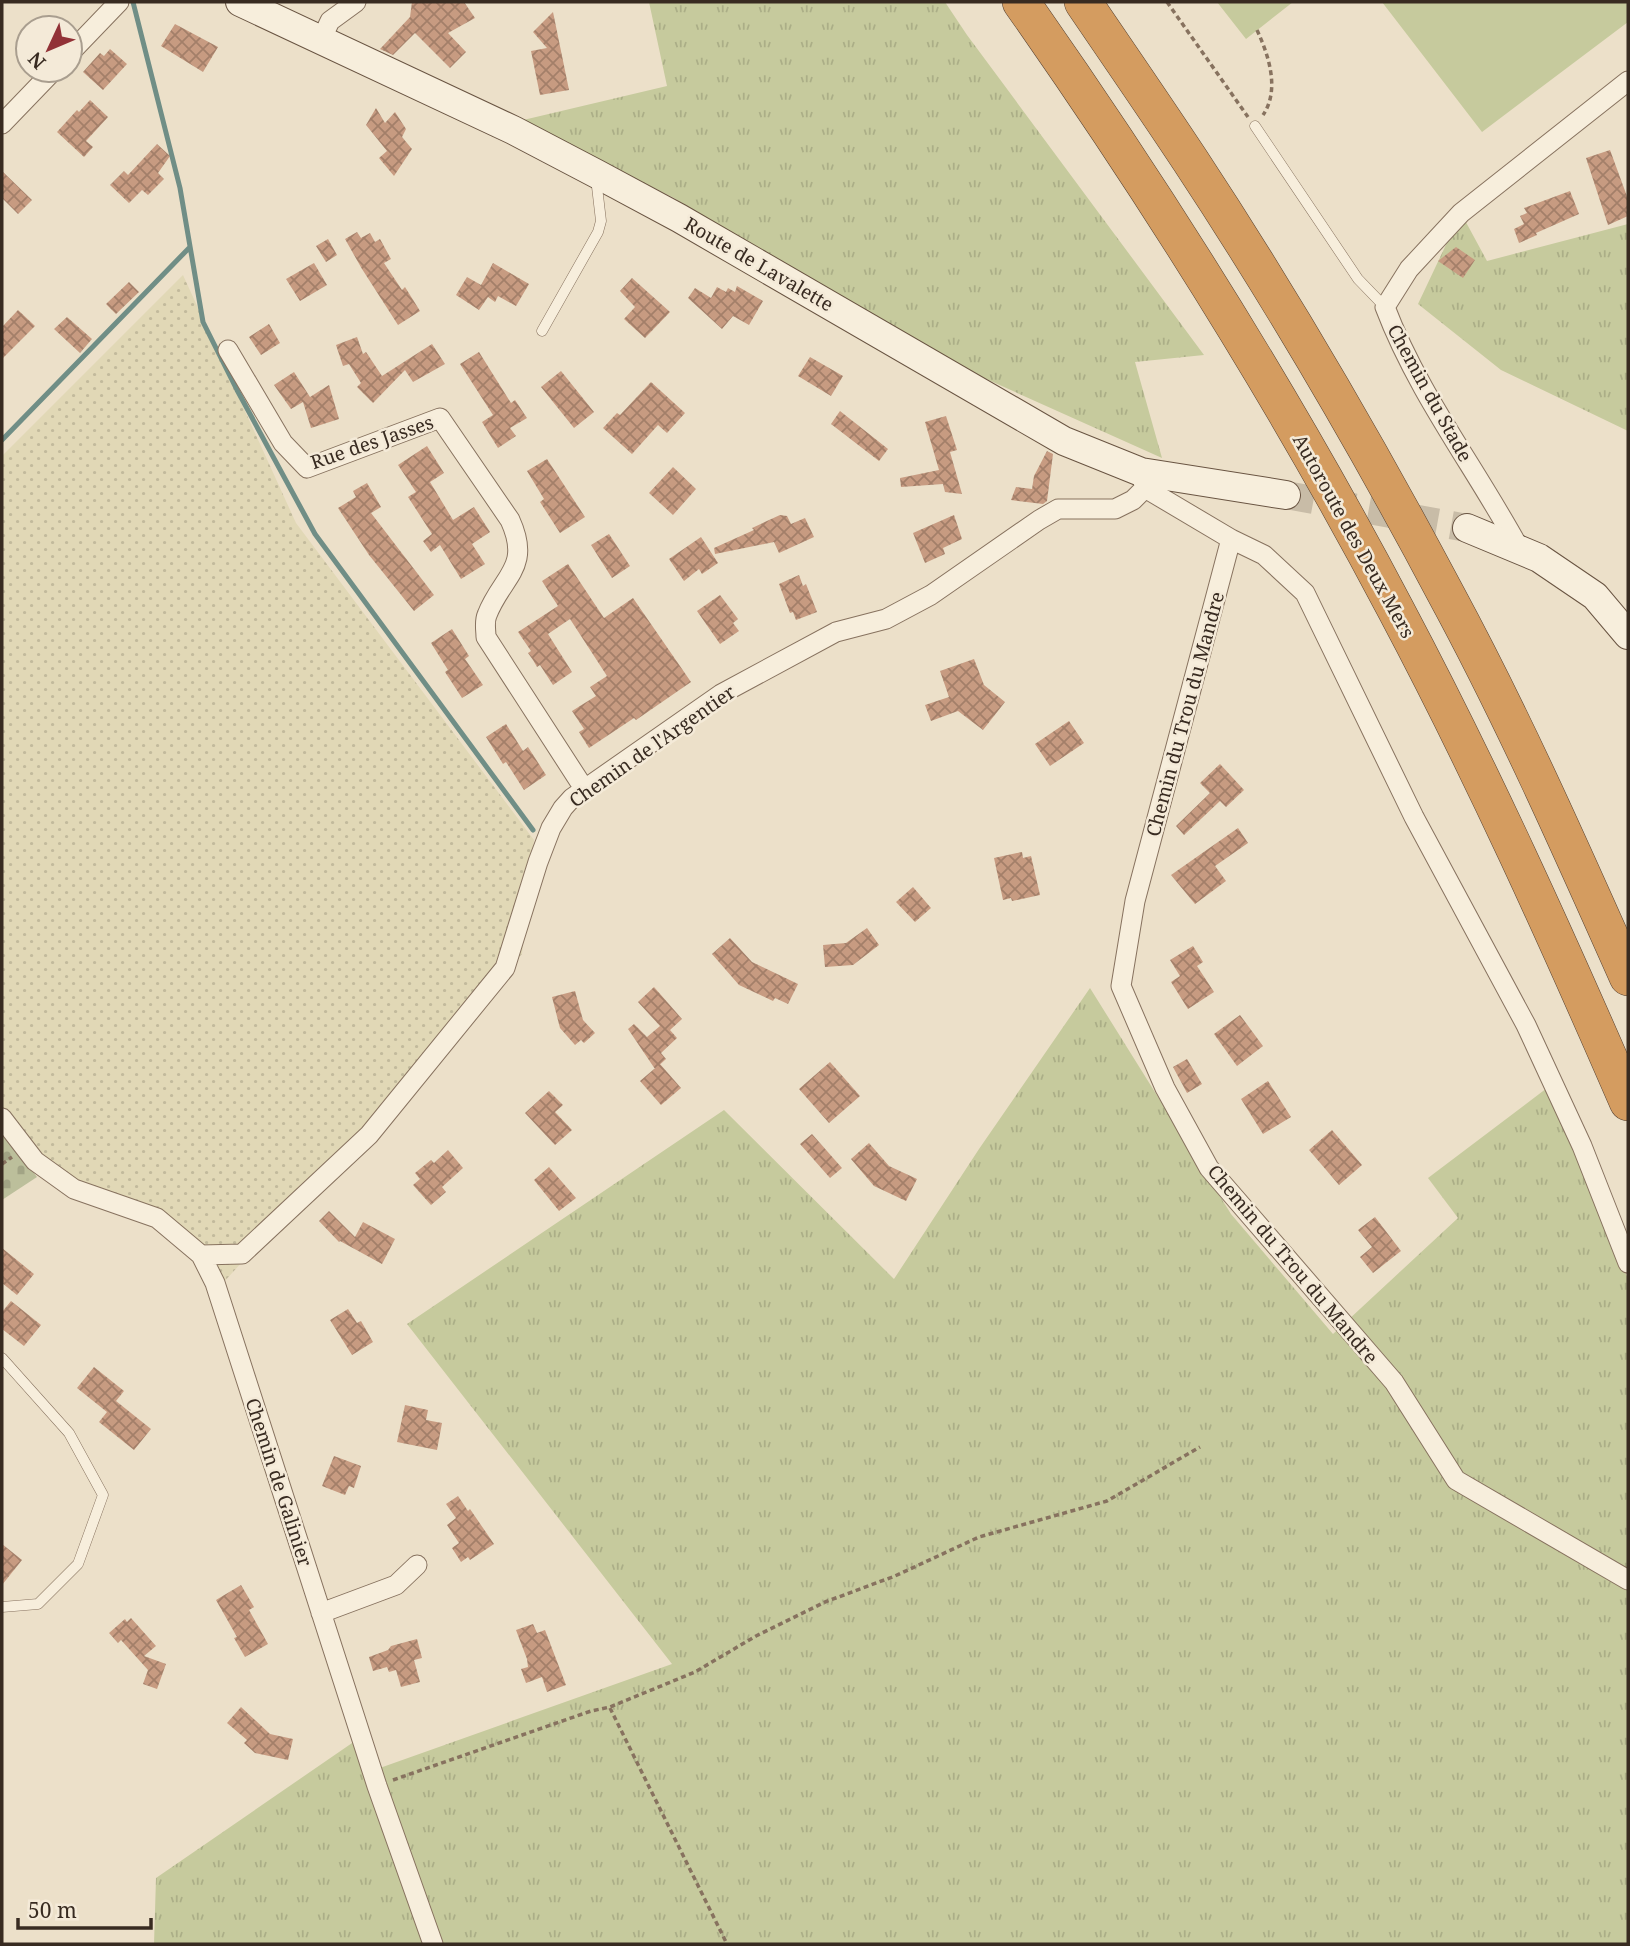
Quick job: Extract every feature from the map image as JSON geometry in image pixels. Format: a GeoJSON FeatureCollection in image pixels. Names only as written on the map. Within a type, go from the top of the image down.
{"type":"FeatureCollection","features":[{"type":"Feature","properties":{"kind":"highway","name":"Autoroute des Deux Mers"},"geometry":{"type":"LineString","coordinates":[[1021,2],[1147,187],[1245,342],[1328,485],[1397,611],[1501,822],[1628,1102]]}},
{"type":"Feature","properties":{"kind":"highway"},"geometry":{"type":"LineString","coordinates":[[1083,2],[1198,172],[1291,321],[1380,472],[1449,599],[1549,802],[1628,977]]}},
{"type":"Feature","properties":{"kind":"main road","name":"Route de Lavalette"},"geometry":{"type":"LineString","coordinates":[[240,2],[513,130],[597,173],[1064,441],[1143,480],[1286,495]]}},
{"type":"Feature","properties":{"kind":"main road"},"geometry":{"type":"LineString","coordinates":[[1467,528],[1539,558],[1595,596],[1628,635]]}},
{"type":"Feature","properties":{"kind":"street"},"geometry":{"type":"LineString","coordinates":[[84,38],[119,2]]}},
{"type":"Feature","properties":{"kind":"street"},"geometry":{"type":"LineString","coordinates":[[321,40],[330,21],[356,2]]}},
{"type":"Feature","properties":{"kind":"street"},"geometry":{"type":"LineString","coordinates":[[2,124],[41,84]]}},
{"type":"Feature","properties":{"kind":"street","name":"Chemin du Stade"},"geometry":{"type":"LineString","coordinates":[[1519,548],[1448,432],[1397,340],[1385,307],[1409,269],[1461,213],[1627,86]]}},
{"type":"Feature","properties":{"kind":"street","name":"Rue des Jasses"},"geometry":{"type":"LineString","coordinates":[[228,349],[283,443],[307,468],[440,418],[510,520],[517,536],[519,554],[511,575],[485,617],[486,637],[585,790]]}},
{"type":"Feature","properties":{"kind":"street"},"geometry":{"type":"LineString","coordinates":[[1143,480],[1231,539],[1264,555],[1305,593],[1414,817],[1526,1025],[1582,1146],[1628,1263]]}},
{"type":"Feature","properties":{"kind":"street","name":"Chemin de l'Argentier"},"geometry":{"type":"LineString","coordinates":[[201,1255],[242,1254],[369,1135],[505,968],[538,862],[551,828],[563,808],[721,694],[836,632],[886,619],[931,595],[1058,509],[1115,509],[1133,500],[1143,480]]}},
{"type":"Feature","properties":{"kind":"street","name":"Chemin du Trou du Mandre"},"geometry":{"type":"LineString","coordinates":[[1231,539],[1135,901],[1121,986],[1165,1088],[1209,1168],[1394,1382],[1456,1480],[1628,1580]]}},
{"type":"Feature","properties":{"kind":"street","name":"Chemin de Galinier"},"geometry":{"type":"LineString","coordinates":[[2,1118],[35,1161],[74,1189],[157,1218],[201,1255],[215,1283],[377,1786],[433,1944]]}},
{"type":"Feature","properties":{"kind":"street"},"geometry":{"type":"LineString","coordinates":[[321,1613],[396,1585],[417,1565]]}},
{"type":"Feature","properties":{"kind":"lane"},"geometry":{"type":"LineString","coordinates":[[1255,126],[1357,279],[1385,307]]}},
{"type":"Feature","properties":{"kind":"lane"},"geometry":{"type":"LineString","coordinates":[[542,331],[598,232],[601,221],[597,173]]}},
{"type":"Feature","properties":{"kind":"lane"},"geometry":{"type":"LineString","coordinates":[[2,1358],[69,1433],[103,1495],[78,1564],[38,1604],[2,1607]]}},
{"type":"Feature","properties":{"kind":"path"},"geometry":{"type":"LineString","coordinates":[[1167,2],[1255,126],[1271,103],[1269,58],[1257,30]]}},
{"type":"Feature","properties":{"kind":"path"},"geometry":{"type":"LineString","coordinates":[[377,1786],[591,1711],[610,1707],[695,1672],[756,1636],[825,1602],[895,1576],[979,1537],[1107,1502],[1200,1447]]}},
{"type":"Feature","properties":{"kind":"path"},"geometry":{"type":"LineString","coordinates":[[610,1707],[727,1944]]}},
{"type":"Feature","properties":{"kind":"shaded area"},"geometry":{"type":"Polygon","coordinates":[[[183,275],[296,523],[534,840],[522,954],[223,1283],[149,1208],[68,1183],[2,1110],[2,456],[183,275]]]}},
{"type":"Feature","properties":{"kind":"green space"},"geometry":{"type":"Polygon","coordinates":[[[649,2],[945,2],[1204,355],[1135,362],[1162,458],[984,378],[785,269],[674,198],[519,121],[667,86],[649,2]]]}},
{"type":"Feature","properties":{"kind":"green space"},"geometry":{"type":"Polygon","coordinates":[[[1217,2],[1293,2],[1246,39],[1217,2]]]}},
{"type":"Feature","properties":{"kind":"green space"},"geometry":{"type":"Polygon","coordinates":[[[1382,2],[1628,2],[1628,22],[1482,132],[1382,2]]]}},
{"type":"Feature","properties":{"kind":"green space"},"geometry":{"type":"Polygon","coordinates":[[[1461,213],[1487,261],[1628,224],[1628,431],[1501,370],[1418,304],[1461,213]]]}},
{"type":"Feature","properties":{"kind":"green space"},"geometry":{"type":"Polygon","coordinates":[[[1090,988],[1231,1214],[1333,1334],[1458,1218],[1428,1178],[1547,1088],[1628,1279],[1628,1944],[154,1944],[156,1878],[355,1741],[377,1769],[672,1664],[407,1324],[724,1110],[894,1279],[979,1149],[1090,988]]]}},
{"type":"Feature","properties":{"kind":"green space"},"geometry":{"type":"Polygon","coordinates":[[[2,1130],[37,1177],[2,1200],[2,1130]]]}},
{"type":"Feature","properties":{"kind":"building"},"geometry":{"type":"Polygon","coordinates":[[[412,2],[464,2],[475,18],[448,33],[466,52],[450,68],[415,33],[393,55],[380,49],[410,17],[412,2]]]}},
{"type":"Feature","properties":{"kind":"building"},"geometry":{"type":"Polygon","coordinates":[[[553,12],[569,90],[540,95],[531,51],[547,48],[533,32],[553,12]]]}},
{"type":"Feature","properties":{"kind":"building"},"geometry":{"type":"Polygon","coordinates":[[[175,24],[218,47],[203,72],[161,46],[175,24]]]}},
{"type":"Feature","properties":{"kind":"building"},"geometry":{"type":"Polygon","coordinates":[[[110,49],[127,64],[103,90],[84,71],[100,53],[104,56],[110,49]]]}},
{"type":"Feature","properties":{"kind":"building"},"geometry":{"type":"Polygon","coordinates":[[[90,100],[108,117],[86,141],[93,147],[84,157],[57,132],[90,100]]]}},
{"type":"Feature","properties":{"kind":"building"},"geometry":{"type":"Polygon","coordinates":[[[376,108],[385,123],[395,112],[406,129],[402,137],[412,149],[394,176],[379,158],[387,151],[366,125],[376,108]]]}},
{"type":"Feature","properties":{"kind":"building"},"geometry":{"type":"Polygon","coordinates":[[[157,144],[170,156],[158,173],[164,179],[148,195],[142,190],[129,203],[110,185],[124,171],[128,175],[157,144]]]}},
{"type":"Feature","properties":{"kind":"building"},"geometry":{"type":"Polygon","coordinates":[[[1610,150],[1628,199],[1628,216],[1608,225],[1586,158],[1610,150]]]}},
{"type":"Feature","properties":{"kind":"building"},"geometry":{"type":"Polygon","coordinates":[[[2,171],[32,200],[18,214],[2,198],[2,171]]]}},
{"type":"Feature","properties":{"kind":"building"},"geometry":{"type":"Polygon","coordinates":[[[1570,191],[1579,214],[1519,243],[1514,229],[1524,224],[1520,216],[1527,213],[1524,208],[1570,191]]]}},
{"type":"Feature","properties":{"kind":"building"},"geometry":{"type":"Polygon","coordinates":[[[357,232],[361,238],[370,233],[375,242],[380,239],[391,259],[384,263],[402,290],[405,287],[420,311],[398,325],[345,239],[357,232]]]}},
{"type":"Feature","properties":{"kind":"building"},"geometry":{"type":"Polygon","coordinates":[[[328,239],[337,255],[326,262],[316,246],[328,239]]]}},
{"type":"Feature","properties":{"kind":"building"},"geometry":{"type":"Polygon","coordinates":[[[1456,247],[1475,260],[1463,278],[1438,261],[1456,247]]]}},
{"type":"Feature","properties":{"kind":"building"},"geometry":{"type":"Polygon","coordinates":[[[314,263],[327,285],[300,301],[286,279],[314,263]]]}},
{"type":"Feature","properties":{"kind":"building"},"geometry":{"type":"Polygon","coordinates":[[[493,263],[529,284],[516,306],[498,296],[495,302],[488,297],[479,310],[456,295],[467,277],[481,285],[493,263]]]}},
{"type":"Feature","properties":{"kind":"building"},"geometry":{"type":"Polygon","coordinates":[[[632,278],[670,312],[645,338],[624,319],[635,307],[620,291],[632,278]]]}},
{"type":"Feature","properties":{"kind":"building"},"geometry":{"type":"Polygon","coordinates":[[[129,282],[139,292],[116,314],[106,304],[129,282]]]}},
{"type":"Feature","properties":{"kind":"building"},"geometry":{"type":"Polygon","coordinates":[[[737,286],[763,301],[749,325],[733,316],[722,329],[688,298],[695,288],[711,298],[717,287],[726,292],[728,288],[735,292],[737,286]]]}},
{"type":"Feature","properties":{"kind":"building"},"geometry":{"type":"Polygon","coordinates":[[[18,310],[35,326],[2,359],[2,327],[18,310]]]}},
{"type":"Feature","properties":{"kind":"building"},"geometry":{"type":"Polygon","coordinates":[[[67,317],[92,339],[80,353],[54,329],[67,317]]]}},
{"type":"Feature","properties":{"kind":"building"},"geometry":{"type":"Polygon","coordinates":[[[269,324],[280,343],[261,355],[249,337],[269,324]]]}},
{"type":"Feature","properties":{"kind":"building"},"geometry":{"type":"Polygon","coordinates":[[[357,337],[363,354],[366,352],[382,376],[432,344],[445,364],[413,382],[405,370],[373,403],[357,387],[361,383],[349,364],[343,366],[336,345],[357,337]]]}},
{"type":"Feature","properties":{"kind":"building"},"geometry":{"type":"Polygon","coordinates":[[[479,352],[511,403],[515,400],[527,418],[510,428],[516,436],[498,448],[482,422],[493,415],[460,364],[479,352]]]}},
{"type":"Feature","properties":{"kind":"building"},"geometry":{"type":"Polygon","coordinates":[[[810,357],[843,376],[831,396],[798,376],[810,357]]]}},
{"type":"Feature","properties":{"kind":"building"},"geometry":{"type":"Polygon","coordinates":[[[561,371],[594,412],[574,428],[541,387],[561,371]]]}},
{"type":"Feature","properties":{"kind":"building"},"geometry":{"type":"Polygon","coordinates":[[[294,372],[310,397],[329,385],[339,419],[311,428],[303,402],[291,409],[274,385],[294,372]]]}},
{"type":"Feature","properties":{"kind":"building"},"geometry":{"type":"Polygon","coordinates":[[[651,382],[685,413],[667,433],[658,425],[632,454],[603,428],[617,413],[620,415],[651,382]]]}},
{"type":"Feature","properties":{"kind":"building"},"geometry":{"type":"Polygon","coordinates":[[[840,411],[888,449],[879,461],[831,424],[840,411]]]}},
{"type":"Feature","properties":{"kind":"building"},"geometry":{"type":"Polygon","coordinates":[[[946,416],[957,450],[950,452],[962,494],[945,492],[943,484],[901,487],[900,478],[939,470],[925,422],[946,416]]]}},
{"type":"Feature","properties":{"kind":"building"},"geometry":{"type":"Polygon","coordinates":[[[427,446],[444,473],[430,482],[453,520],[474,507],[490,532],[472,544],[485,564],[461,579],[440,545],[431,552],[423,541],[432,534],[408,497],[416,492],[398,465],[427,446]]]}},
{"type":"Feature","properties":{"kind":"building"},"geometry":{"type":"Polygon","coordinates":[[[1047,451],[1053,454],[1047,501],[1043,504],[1011,500],[1016,487],[1032,489],[1034,476],[1047,451]]]}},
{"type":"Feature","properties":{"kind":"building"},"geometry":{"type":"Polygon","coordinates":[[[547,459],[585,517],[560,533],[540,502],[544,499],[527,471],[547,459]]]}},
{"type":"Feature","properties":{"kind":"building"},"geometry":{"type":"Polygon","coordinates":[[[673,467],[696,489],[673,515],[649,493],[673,467]]]}},
{"type":"Feature","properties":{"kind":"building"},"geometry":{"type":"Polygon","coordinates":[[[367,483],[381,507],[371,513],[434,595],[414,611],[369,555],[338,508],[356,497],[353,491],[367,483]]]}},
{"type":"Feature","properties":{"kind":"building"},"geometry":{"type":"Polygon","coordinates":[[[780,515],[787,516],[791,524],[805,518],[814,537],[779,553],[774,542],[715,554],[714,548],[780,515]]]}},
{"type":"Feature","properties":{"kind":"building"},"geometry":{"type":"Polygon","coordinates":[[[954,515],[962,539],[943,548],[945,554],[925,563],[913,533],[954,515]]]}},
{"type":"Feature","properties":{"kind":"building"},"geometry":{"type":"Polygon","coordinates":[[[609,534],[630,566],[612,578],[591,545],[609,534]]]}},
{"type":"Feature","properties":{"kind":"building"},"geometry":{"type":"Polygon","coordinates":[[[701,537],[718,563],[702,574],[699,569],[684,581],[669,559],[701,537]]]}},
{"type":"Feature","properties":{"kind":"building"},"geometry":{"type":"Polygon","coordinates":[[[568,564],[604,618],[633,598],[691,682],[589,748],[579,732],[584,729],[572,711],[596,696],[590,687],[607,676],[570,619],[548,634],[572,672],[553,685],[540,665],[537,667],[528,653],[531,651],[518,632],[558,606],[542,581],[568,564]]]}},
{"type":"Feature","properties":{"kind":"building"},"geometry":{"type":"Polygon","coordinates":[[[799,575],[803,586],[806,584],[817,612],[796,620],[793,612],[790,613],[779,584],[799,575]]]}},
{"type":"Feature","properties":{"kind":"building"},"geometry":{"type":"Polygon","coordinates":[[[720,595],[738,619],[733,623],[739,631],[720,644],[697,611],[720,595]]]}},
{"type":"Feature","properties":{"kind":"building"},"geometry":{"type":"Polygon","coordinates":[[[452,629],[469,656],[465,659],[483,685],[462,698],[431,643],[452,629]]]}},
{"type":"Feature","properties":{"kind":"building"},"geometry":{"type":"Polygon","coordinates":[[[974,659],[984,685],[1005,702],[983,730],[958,711],[931,721],[925,705],[949,697],[940,671],[974,659]]]}},
{"type":"Feature","properties":{"kind":"building"},"geometry":{"type":"Polygon","coordinates":[[[1069,721],[1084,743],[1050,766],[1035,744],[1069,721]]]}},
{"type":"Feature","properties":{"kind":"building"},"geometry":{"type":"Polygon","coordinates":[[[506,724],[523,751],[528,747],[546,775],[524,790],[486,737],[506,724]]]}},
{"type":"Feature","properties":{"kind":"building"},"geometry":{"type":"Polygon","coordinates":[[[1220,764],[1244,790],[1226,807],[1220,801],[1184,835],[1176,826],[1210,793],[1200,783],[1220,764]]]}},
{"type":"Feature","properties":{"kind":"building"},"geometry":{"type":"Polygon","coordinates":[[[1238,828],[1248,843],[1215,866],[1226,881],[1195,904],[1171,875],[1238,828]]]}},
{"type":"Feature","properties":{"kind":"building"},"geometry":{"type":"Polygon","coordinates":[[[1022,852],[1023,858],[1031,856],[1040,895],[1012,901],[1011,898],[1003,900],[994,858],[1022,852]]]}},
{"type":"Feature","properties":{"kind":"building"},"geometry":{"type":"Polygon","coordinates":[[[913,887],[931,908],[915,922],[896,902],[913,887]]]}},
{"type":"Feature","properties":{"kind":"building"},"geometry":{"type":"Polygon","coordinates":[[[867,928],[879,945],[853,965],[825,967],[823,945],[846,943],[867,928]]]}},
{"type":"Feature","properties":{"kind":"building"},"geometry":{"type":"Polygon","coordinates":[[[730,938],[752,962],[798,984],[788,1004],[775,998],[773,1001],[739,985],[712,954],[730,938]]]}},
{"type":"Feature","properties":{"kind":"building"},"geometry":{"type":"Polygon","coordinates":[[[1193,946],[1203,962],[1197,966],[1214,992],[1188,1009],[1171,982],[1180,976],[1170,960],[1193,946]]]}},
{"type":"Feature","properties":{"kind":"building"},"geometry":{"type":"Polygon","coordinates":[[[654,987],[682,1019],[670,1030],[677,1038],[661,1053],[666,1059],[655,1069],[628,1029],[634,1024],[647,1037],[660,1026],[638,1002],[654,987]]]}},
{"type":"Feature","properties":{"kind":"building"},"geometry":{"type":"Polygon","coordinates":[[[575,991],[583,1020],[595,1033],[584,1043],[581,1040],[575,1045],[560,1028],[552,997],[575,991]]]}},
{"type":"Feature","properties":{"kind":"building"},"geometry":{"type":"Polygon","coordinates":[[[1240,1015],[1263,1046],[1237,1066],[1214,1034],[1240,1015]]]}},
{"type":"Feature","properties":{"kind":"building"},"geometry":{"type":"Polygon","coordinates":[[[1187,1059],[1202,1084],[1187,1093],[1173,1067],[1187,1059]]]}},
{"type":"Feature","properties":{"kind":"building"},"geometry":{"type":"Polygon","coordinates":[[[830,1062],[860,1096],[829,1123],[799,1089],[830,1062]]]}},
{"type":"Feature","properties":{"kind":"building"},"geometry":{"type":"Polygon","coordinates":[[[660,1064],[681,1088],[661,1105],[640,1081],[660,1064]]]}},
{"type":"Feature","properties":{"kind":"building"},"geometry":{"type":"Polygon","coordinates":[[[1268,1081],[1291,1117],[1263,1134],[1241,1099],[1268,1081]]]}},
{"type":"Feature","properties":{"kind":"building"},"geometry":{"type":"Polygon","coordinates":[[[549,1091],[563,1105],[555,1112],[572,1130],[555,1145],[525,1113],[549,1091]]]}},
{"type":"Feature","properties":{"kind":"building"},"geometry":{"type":"Polygon","coordinates":[[[1332,1130],[1362,1165],[1339,1185],[1309,1150],[1332,1130]]]}},
{"type":"Feature","properties":{"kind":"building"},"geometry":{"type":"Polygon","coordinates":[[[812,1134],[842,1168],[830,1178],[800,1144],[812,1134]]]}},
{"type":"Feature","properties":{"kind":"building"},"geometry":{"type":"Polygon","coordinates":[[[869,1143],[889,1166],[917,1179],[906,1201],[874,1186],[851,1159],[869,1143]]]}},
{"type":"Feature","properties":{"kind":"building"},"geometry":{"type":"Polygon","coordinates":[[[448,1150],[463,1168],[442,1187],[446,1192],[431,1205],[413,1185],[420,1179],[415,1173],[431,1160],[434,1163],[448,1150]]]}},
{"type":"Feature","properties":{"kind":"building"},"geometry":{"type":"Polygon","coordinates":[[[549,1167],[576,1198],[559,1211],[534,1180],[549,1167]]]}},
{"type":"Feature","properties":{"kind":"building"},"geometry":{"type":"Polygon","coordinates":[[[329,1211],[355,1237],[363,1222],[395,1239],[382,1264],[339,1242],[319,1221],[329,1211]]]}},
{"type":"Feature","properties":{"kind":"building"},"geometry":{"type":"Polygon","coordinates":[[[1375,1217],[1401,1251],[1373,1273],[1360,1257],[1372,1247],[1358,1230],[1375,1217]]]}},
{"type":"Feature","properties":{"kind":"building"},"geometry":{"type":"Polygon","coordinates":[[[2,1248],[34,1274],[17,1295],[2,1283],[2,1248]]]}},
{"type":"Feature","properties":{"kind":"building"},"geometry":{"type":"Polygon","coordinates":[[[11,1301],[41,1325],[24,1346],[2,1329],[2,1312],[11,1301]]]}},
{"type":"Feature","properties":{"kind":"building"},"geometry":{"type":"Polygon","coordinates":[[[348,1309],[357,1323],[361,1321],[373,1342],[352,1355],[330,1320],[348,1309]]]}},
{"type":"Feature","properties":{"kind":"building"},"geometry":{"type":"Polygon","coordinates":[[[94,1367],[124,1391],[116,1401],[151,1429],[134,1450],[99,1422],[107,1412],[77,1388],[94,1367]]]}},
{"type":"Feature","properties":{"kind":"building"},"geometry":{"type":"Polygon","coordinates":[[[405,1405],[428,1410],[426,1420],[442,1423],[437,1450],[397,1442],[405,1405]]]}},
{"type":"Feature","properties":{"kind":"building"},"geometry":{"type":"Polygon","coordinates":[[[334,1456],[361,1466],[354,1488],[349,1486],[345,1495],[322,1486],[334,1456]]]}},
{"type":"Feature","properties":{"kind":"building"},"geometry":{"type":"Polygon","coordinates":[[[458,1496],[494,1544],[470,1560],[468,1557],[461,1562],[452,1548],[459,1543],[447,1525],[456,1518],[446,1504],[458,1496]]]}},
{"type":"Feature","properties":{"kind":"building"},"geometry":{"type":"Polygon","coordinates":[[[2,1544],[22,1560],[2,1585],[2,1544]]]}},
{"type":"Feature","properties":{"kind":"building"},"geometry":{"type":"Polygon","coordinates":[[[241,1585],[254,1607],[249,1610],[268,1644],[245,1657],[216,1600],[241,1585]]]}},
{"type":"Feature","properties":{"kind":"building"},"geometry":{"type":"Polygon","coordinates":[[[131,1618],[156,1646],[144,1656],[166,1664],[157,1689],[143,1684],[148,1670],[121,1640],[118,1643],[109,1633],[125,1619],[127,1622],[131,1618]]]}},
{"type":"Feature","properties":{"kind":"building"},"geometry":{"type":"Polygon","coordinates":[[[533,1624],[537,1633],[545,1630],[566,1685],[547,1692],[542,1677],[526,1683],[521,1669],[528,1667],[527,1659],[516,1630],[533,1624]]]}},
{"type":"Feature","properties":{"kind":"building"},"geometry":{"type":"Polygon","coordinates":[[[417,1639],[422,1658],[414,1660],[420,1682],[401,1687],[396,1670],[389,1672],[387,1667],[373,1671],[369,1657],[388,1650],[391,1646],[417,1639]]]}},
{"type":"Feature","properties":{"kind":"building"},"geometry":{"type":"Polygon","coordinates":[[[241,1707],[270,1734],[293,1739],[288,1760],[255,1753],[244,1743],[247,1740],[227,1723],[241,1707]]]}},
{"type":"Feature","properties":{"kind":"waterway"},"geometry":{"type":"LineString","coordinates":[[133,2],[180,188],[203,322],[315,534],[533,830]]}},
{"type":"Feature","properties":{"kind":"waterway"},"geometry":{"type":"LineString","coordinates":[[2,440],[190,247]]}},
{"type":"Feature","properties":{"kind":"tunnel"},"geometry":{"type":"LineString","coordinates":[[1286,495],[1467,528]]}}]}
